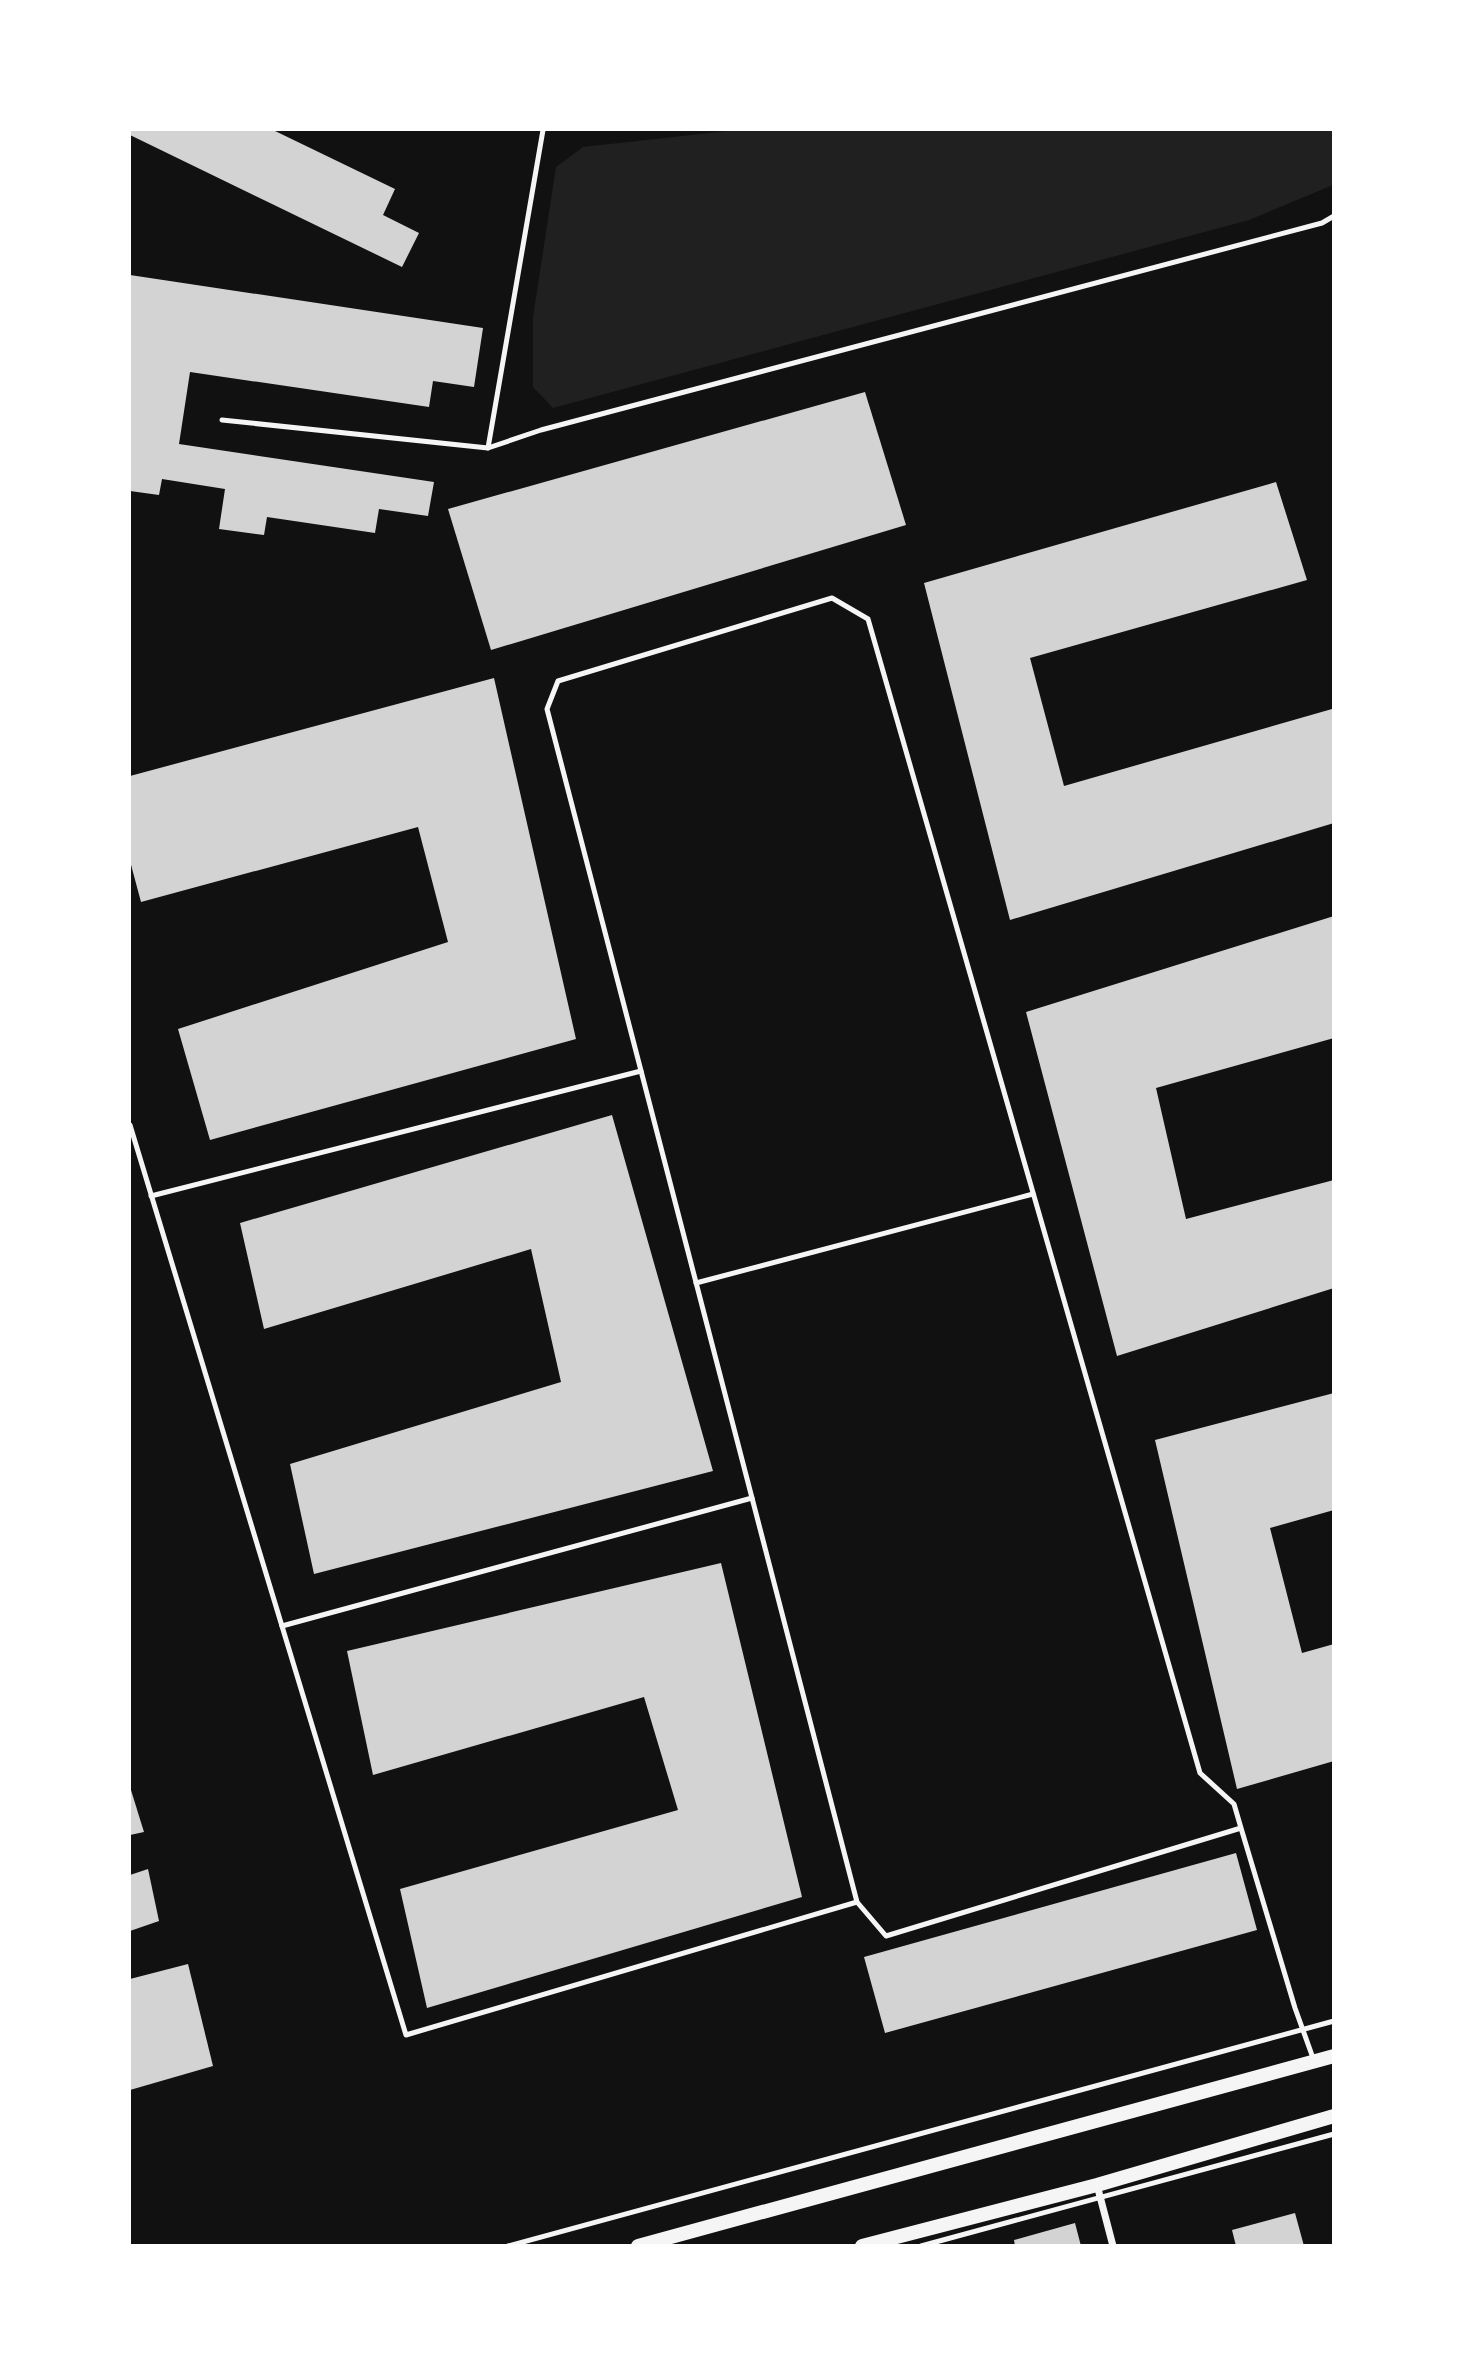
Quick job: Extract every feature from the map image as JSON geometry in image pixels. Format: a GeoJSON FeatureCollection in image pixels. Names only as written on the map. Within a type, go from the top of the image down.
{"type":"FeatureCollection","features":[{"type":"Feature","properties":{"kind":"main road"},"geometry":{"type":"LineString","coordinates":[[638,2245],[1334,2056]]}},
{"type":"Feature","properties":{"kind":"main road"},"geometry":{"type":"LineString","coordinates":[[862,2245],[1098,2191],[1334,2116]]}},
{"type":"Feature","properties":{"kind":"street"},"geometry":{"type":"LineString","coordinates":[[1098,2191],[1113,2245]]}},
{"type":"Feature","properties":{"kind":"lane"},"geometry":{"type":"LineString","coordinates":[[488,448],[543,130]]}},
{"type":"Feature","properties":{"kind":"lane"},"geometry":{"type":"LineString","coordinates":[[222,420],[488,448],[554,427],[1322,223],[1334,216]]}},
{"type":"Feature","properties":{"kind":"lane"},"geometry":{"type":"LineString","coordinates":[[1241,1828],[886,1936],[856,1902],[547,709],[558,681],[832,598],[868,619],[1200,1773],[1234,1804],[1314,2061]]}},
{"type":"Feature","properties":{"kind":"lane"},"geometry":{"type":"LineString","coordinates":[[151,1196],[641,1071]]}},
{"type":"Feature","properties":{"kind":"lane"},"geometry":{"type":"LineString","coordinates":[[130,1125],[406,2035],[856,1902]]}},
{"type":"Feature","properties":{"kind":"lane"},"geometry":{"type":"LineString","coordinates":[[696,1283],[1033,1194]]}},
{"type":"Feature","properties":{"kind":"lane"},"geometry":{"type":"LineString","coordinates":[[282,1626],[752,1498]]}},
{"type":"Feature","properties":{"kind":"lane"},"geometry":{"type":"LineString","coordinates":[[508,2245],[1334,2021]]}},
{"type":"Feature","properties":{"kind":"lane"},"geometry":{"type":"LineString","coordinates":[[921,2245],[1098,2191],[1334,2134]]}},
{"type":"Feature","properties":{"kind":"shaded area"},"geometry":{"type":"Polygon","coordinates":[[[737,130],[1333,130],[1333,185],[1249,220],[553,408],[533,387],[533,317],[556,167],[583,147],[737,130]]]}},
{"type":"Feature","properties":{"kind":"building"},"geometry":{"type":"Polygon","coordinates":[[[130,130],[273,130],[395,189],[383,215],[419,233],[402,267],[130,135],[130,130]]]}},
{"type":"Feature","properties":{"kind":"building"},"geometry":{"type":"Polygon","coordinates":[[[130,275],[483,328],[474,387],[433,381],[429,407],[190,372],[179,444],[434,482],[428,516],[379,509],[375,533],[267,517],[264,535],[219,529],[225,489],[162,479],[159,495],[130,491],[130,275]]]}},
{"type":"Feature","properties":{"kind":"building"},"geometry":{"type":"Polygon","coordinates":[[[865,392],[906,525],[491,650],[448,509],[865,392]]]}},
{"type":"Feature","properties":{"kind":"building"},"geometry":{"type":"Polygon","coordinates":[[[1276,482],[1307,580],[1030,658],[1064,786],[1332,709],[1334,823],[1010,920],[924,583],[1276,482]]]}},
{"type":"Feature","properties":{"kind":"building"},"geometry":{"type":"Polygon","coordinates":[[[494,678],[576,1039],[210,1140],[178,1029],[448,942],[418,827],[141,902],[130,861],[130,776],[494,678]]]}},
{"type":"Feature","properties":{"kind":"building"},"geometry":{"type":"Polygon","coordinates":[[[1334,916],[1334,1038],[1156,1088],[1186,1219],[1334,1180],[1334,1288],[1117,1356],[1026,1012],[1334,916]]]}},
{"type":"Feature","properties":{"kind":"building"},"geometry":{"type":"Polygon","coordinates":[[[612,1115],[713,1471],[314,1574],[290,1464],[561,1382],[531,1249],[264,1329],[240,1223],[612,1115]]]}},
{"type":"Feature","properties":{"kind":"building"},"geometry":{"type":"Polygon","coordinates":[[[1334,1393],[1334,1510],[1270,1528],[1302,1653],[1334,1644],[1334,1761],[1237,1789],[1155,1440],[1334,1393]]]}},
{"type":"Feature","properties":{"kind":"building"},"geometry":{"type":"Polygon","coordinates":[[[721,1563],[802,1897],[427,2008],[400,1889],[678,1810],[644,1697],[373,1775],[347,1651],[721,1563]]]}},
{"type":"Feature","properties":{"kind":"building"},"geometry":{"type":"Polygon","coordinates":[[[130,1787],[144,1832],[130,1835],[130,1787]]]}},
{"type":"Feature","properties":{"kind":"building"},"geometry":{"type":"Polygon","coordinates":[[[1236,1853],[1257,1930],[885,2033],[864,1957],[1236,1853]]]}},
{"type":"Feature","properties":{"kind":"building"},"geometry":{"type":"Polygon","coordinates":[[[148,1869],[159,1921],[130,1931],[130,1875],[148,1869]]]}},
{"type":"Feature","properties":{"kind":"building"},"geometry":{"type":"Polygon","coordinates":[[[188,1964],[213,2066],[130,2090],[130,1979],[188,1964]]]}},
{"type":"Feature","properties":{"kind":"building"},"geometry":{"type":"Polygon","coordinates":[[[1295,2213],[1304,2246],[1236,2246],[1232,2230],[1295,2213]]]}},
{"type":"Feature","properties":{"kind":"building"},"geometry":{"type":"Polygon","coordinates":[[[1075,2223],[1081,2246],[1015,2246],[1014,2240],[1075,2223]]]}}]}
